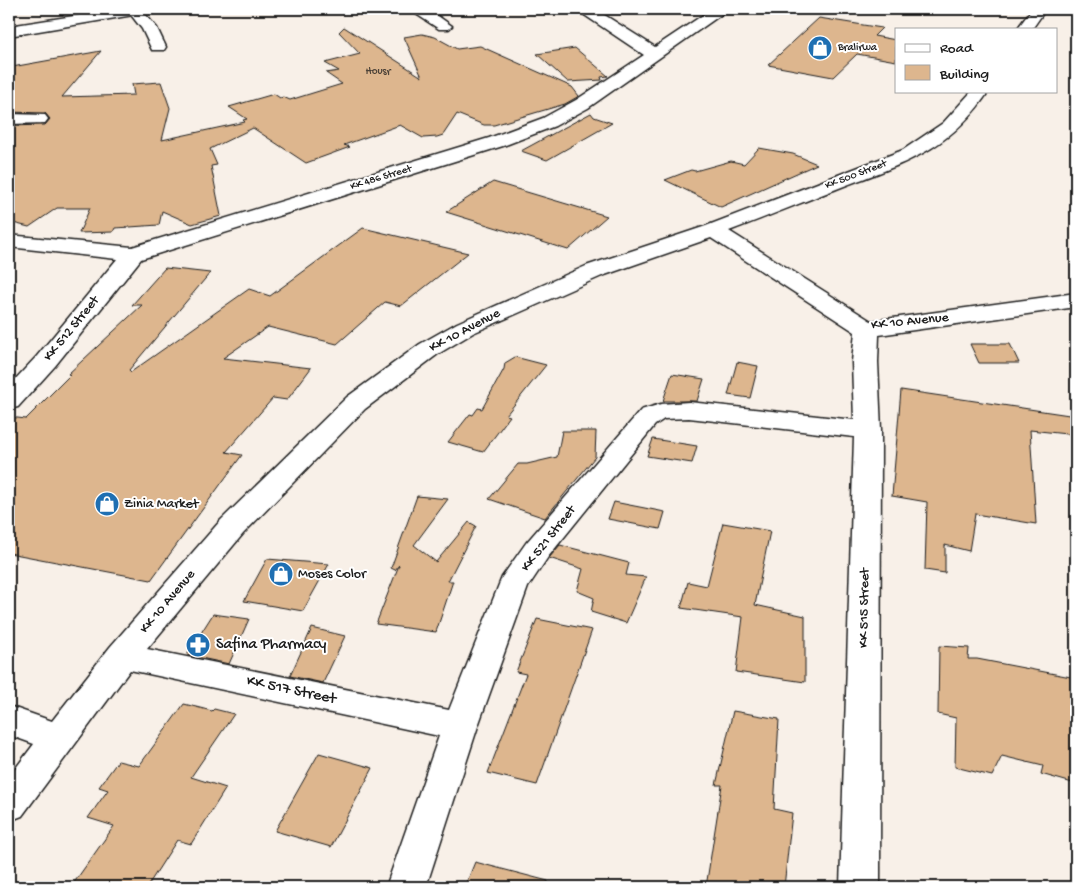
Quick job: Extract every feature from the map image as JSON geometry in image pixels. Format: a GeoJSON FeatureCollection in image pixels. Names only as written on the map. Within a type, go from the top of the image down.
{"type":"FeatureCollection","features":[{"type":"Feature","properties":{"kind":"street"},"geometry":{"type":"LineString","coordinates":[[418,9],[444,26]]}},
{"type":"Feature","properties":{"kind":"street"},"geometry":{"type":"LineString","coordinates":[[585,9],[603,19],[655,55]]}},
{"type":"Feature","properties":{"kind":"street","name":"KK 486 Street"},"geometry":{"type":"LineString","coordinates":[[9,241],[134,254],[496,142],[548,122],[582,104],[722,9]]}},
{"type":"Feature","properties":{"kind":"street"},"geometry":{"type":"LineString","coordinates":[[1025,28],[1039,9]]}},
{"type":"Feature","properties":{"kind":"street"},"geometry":{"type":"LineString","coordinates":[[9,31],[140,10],[158,47]]}},
{"type":"Feature","properties":{"kind":"street","name":"KK 500 Street"},"geometry":{"type":"LineString","coordinates":[[713,230],[910,154],[937,138],[954,124],[968,111],[980,92]]}},
{"type":"Feature","properties":{"kind":"street"},"geometry":{"type":"LineString","coordinates":[[9,119],[39,119]]}},
{"type":"Feature","properties":{"kind":"street","name":"KK 10 Avenue"},"geometry":{"type":"LineString","coordinates":[[9,805],[122,656],[232,526],[356,402],[390,376],[465,328],[530,297],[647,252],[713,230],[867,329],[1076,300]]}},
{"type":"Feature","properties":{"kind":"street","name":"KK 512 Street"},"geometry":{"type":"LineString","coordinates":[[9,401],[46,361],[134,254]]}},
{"type":"Feature","properties":{"kind":"street","name":"KK 515 Street"},"geometry":{"type":"LineString","coordinates":[[860,887],[868,430],[864,362],[867,329]]}},
{"type":"Feature","properties":{"kind":"street","name":"KK 521 Street"},"geometry":{"type":"LineString","coordinates":[[406,887],[460,726],[513,585],[537,550],[651,414],[689,410],[868,430]]}},
{"type":"Feature","properties":{"kind":"street","name":"KK 517 Street"},"geometry":{"type":"LineString","coordinates":[[122,656],[460,726]]}},
{"type":"Feature","properties":{"kind":"street"},"geometry":{"type":"LineString","coordinates":[[9,720],[58,738]]}},
{"type":"Feature","properties":{"kind":"building"},"geometry":{"type":"Polygon","coordinates":[[[819,18],[882,28],[874,36],[895,40],[895,61],[857,54],[833,77],[768,65],[819,18]]]}},
{"type":"Feature","properties":{"kind":"building"},"geometry":{"type":"Polygon","coordinates":[[[344,27],[422,77],[404,37],[422,34],[435,37],[457,49],[480,46],[572,87],[579,96],[565,104],[494,125],[484,125],[457,114],[443,135],[437,137],[423,138],[400,125],[344,145],[350,147],[306,163],[253,128],[210,149],[217,165],[211,166],[221,216],[192,224],[162,211],[159,225],[115,228],[113,232],[79,233],[90,208],[57,208],[29,227],[9,222],[9,126],[45,125],[50,119],[45,113],[9,112],[9,81],[12,67],[101,51],[62,97],[134,95],[132,84],[161,82],[170,108],[162,140],[245,122],[243,120],[247,119],[229,107],[274,94],[280,98],[283,97],[290,100],[342,84],[326,73],[339,71],[325,63],[360,54],[339,32],[344,27]]]}},
{"type":"Feature","properties":{"kind":"building"},"geometry":{"type":"Polygon","coordinates":[[[575,48],[608,76],[601,77],[602,80],[568,82],[537,54],[575,48]]]}},
{"type":"Feature","properties":{"kind":"building"},"geometry":{"type":"Polygon","coordinates":[[[591,113],[594,117],[612,123],[547,160],[521,151],[591,113]]]}},
{"type":"Feature","properties":{"kind":"building"},"geometry":{"type":"Polygon","coordinates":[[[759,148],[793,154],[817,164],[721,207],[665,180],[691,170],[695,171],[731,161],[744,164],[759,148]]]}},
{"type":"Feature","properties":{"kind":"building"},"geometry":{"type":"Polygon","coordinates":[[[493,182],[607,216],[568,250],[446,212],[493,182]]]}},
{"type":"Feature","properties":{"kind":"building"},"geometry":{"type":"Polygon","coordinates":[[[363,228],[468,253],[401,306],[385,302],[337,344],[268,327],[223,358],[311,368],[287,400],[273,398],[226,452],[242,455],[151,580],[9,553],[9,417],[26,419],[70,375],[68,374],[142,305],[132,305],[165,268],[210,273],[129,370],[131,372],[249,289],[270,296],[363,228]]]}},
{"type":"Feature","properties":{"kind":"building"},"geometry":{"type":"Polygon","coordinates":[[[970,344],[1010,344],[1019,363],[979,363],[970,344]]]}},
{"type":"Feature","properties":{"kind":"building"},"geometry":{"type":"Polygon","coordinates":[[[515,357],[546,365],[506,415],[510,416],[483,452],[448,442],[470,414],[473,415],[478,408],[482,409],[504,369],[505,363],[515,357]]]}},
{"type":"Feature","properties":{"kind":"building"},"geometry":{"type":"Polygon","coordinates":[[[737,362],[758,366],[750,398],[728,395],[737,362]]]}},
{"type":"Feature","properties":{"kind":"building"},"geometry":{"type":"Polygon","coordinates":[[[672,374],[704,379],[697,401],[663,401],[672,374]]]}},
{"type":"Feature","properties":{"kind":"building"},"geometry":{"type":"Polygon","coordinates":[[[901,390],[1076,416],[1076,435],[1030,430],[1036,524],[975,514],[969,551],[945,545],[945,573],[925,570],[927,502],[892,496],[901,390]]]}},
{"type":"Feature","properties":{"kind":"building"},"geometry":{"type":"Polygon","coordinates":[[[562,431],[596,431],[595,457],[545,518],[489,499],[518,464],[527,464],[557,457],[562,431]]]}},
{"type":"Feature","properties":{"kind":"building"},"geometry":{"type":"Polygon","coordinates":[[[653,439],[697,446],[692,463],[647,456],[653,439]]]}},
{"type":"Feature","properties":{"kind":"building"},"geometry":{"type":"Polygon","coordinates":[[[417,496],[448,499],[414,545],[436,562],[469,522],[476,526],[448,581],[453,581],[436,632],[376,624],[399,565],[395,570],[391,568],[417,496]]]}},
{"type":"Feature","properties":{"kind":"building"},"geometry":{"type":"Polygon","coordinates":[[[614,502],[665,512],[660,529],[608,519],[614,502]]]}},
{"type":"Feature","properties":{"kind":"building"},"geometry":{"type":"Polygon","coordinates":[[[723,523],[770,531],[755,605],[805,616],[805,682],[736,672],[743,617],[681,608],[688,582],[707,586],[723,523]]]}},
{"type":"Feature","properties":{"kind":"building"},"geometry":{"type":"Polygon","coordinates":[[[560,545],[629,563],[626,575],[646,577],[626,623],[591,612],[594,598],[577,591],[583,569],[549,558],[560,545]]]}},
{"type":"Feature","properties":{"kind":"building"},"geometry":{"type":"Polygon","coordinates":[[[267,559],[329,564],[303,611],[244,601],[267,559]]]}},
{"type":"Feature","properties":{"kind":"building"},"geometry":{"type":"Polygon","coordinates":[[[213,614],[249,619],[229,664],[187,655],[213,614]]]}},
{"type":"Feature","properties":{"kind":"building"},"geometry":{"type":"Polygon","coordinates":[[[537,619],[592,630],[537,785],[488,773],[526,674],[516,672],[537,619]]]}},
{"type":"Feature","properties":{"kind":"building"},"geometry":{"type":"Polygon","coordinates":[[[312,628],[345,636],[323,683],[290,676],[312,628]]]}},
{"type":"Feature","properties":{"kind":"building"},"geometry":{"type":"Polygon","coordinates":[[[939,646],[969,648],[968,659],[977,659],[1076,678],[1076,784],[1041,774],[1043,766],[1002,756],[992,776],[955,767],[956,718],[938,714],[939,646]]]}},
{"type":"Feature","properties":{"kind":"building"},"geometry":{"type":"Polygon","coordinates":[[[184,704],[234,714],[191,777],[226,788],[191,844],[177,840],[147,887],[71,887],[114,826],[88,818],[108,790],[99,787],[118,761],[139,766],[184,704]]]}},
{"type":"Feature","properties":{"kind":"building"},"geometry":{"type":"Polygon","coordinates":[[[733,711],[779,719],[774,809],[792,813],[784,887],[706,887],[722,785],[716,785],[733,711]]]}},
{"type":"Feature","properties":{"kind":"building"},"geometry":{"type":"Polygon","coordinates":[[[319,753],[373,768],[331,847],[275,831],[319,753]]]}},
{"type":"Feature","properties":{"kind":"building"},"geometry":{"type":"Polygon","coordinates":[[[475,862],[548,881],[547,887],[478,887],[466,884],[475,862]]]}},
{"type":"Feature","properties":{"kind":"place","name":"Bralirwa"},"geometry":{"type":"Point","coordinates":[820,48]}},
{"type":"Feature","properties":{"kind":"place","name":"Zinia Market"},"geometry":{"type":"Point","coordinates":[107,504]}},
{"type":"Feature","properties":{"kind":"place","name":"Moses Color"},"geometry":{"type":"Point","coordinates":[281,574]}},
{"type":"Feature","properties":{"kind":"place","name":"Safina Pharmacy"},"geometry":{"type":"Point","coordinates":[198,645]}}]}
